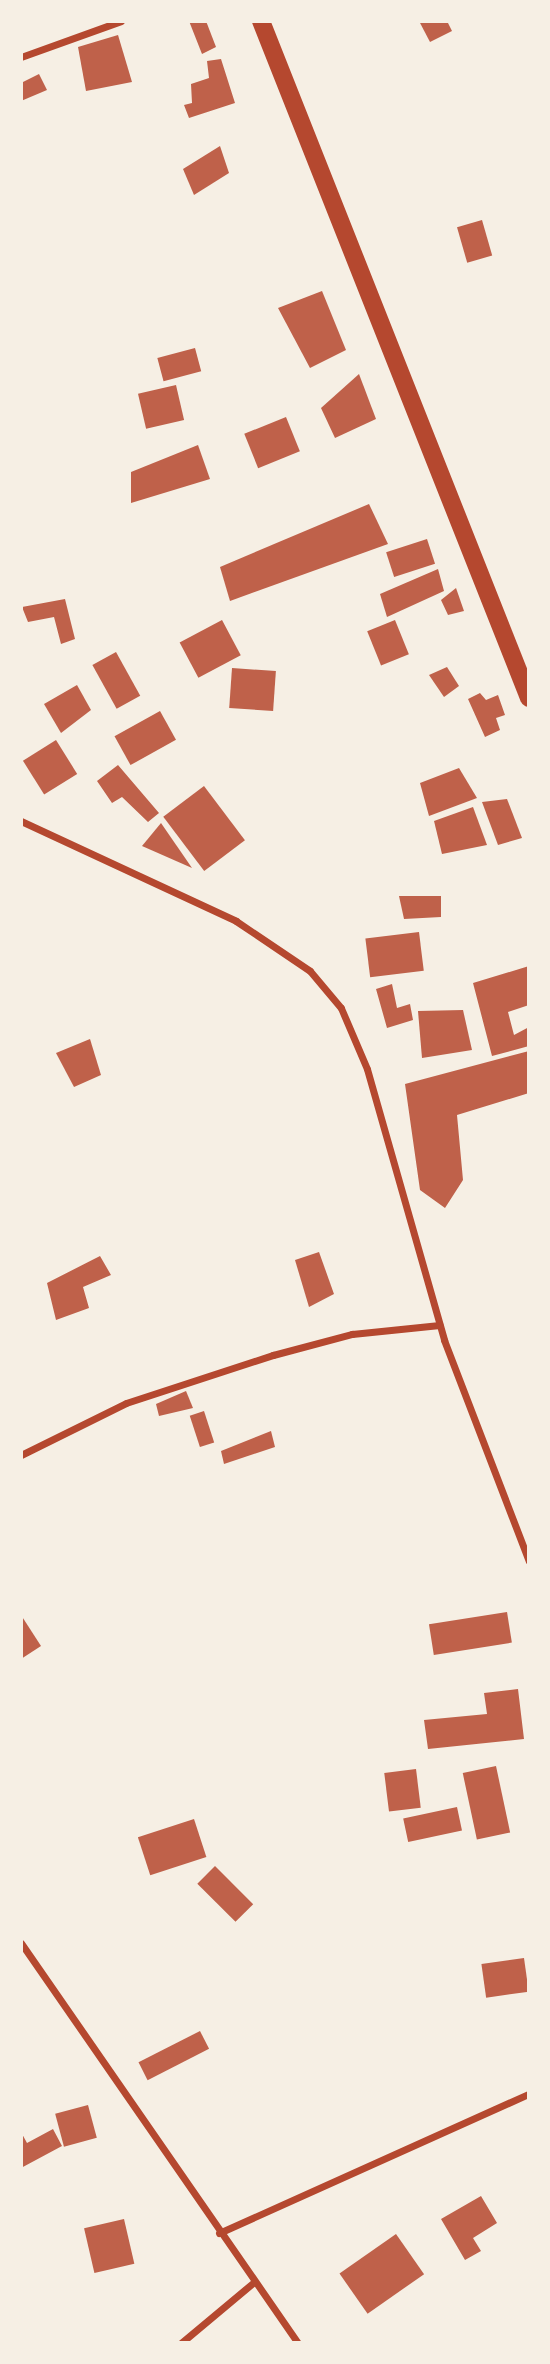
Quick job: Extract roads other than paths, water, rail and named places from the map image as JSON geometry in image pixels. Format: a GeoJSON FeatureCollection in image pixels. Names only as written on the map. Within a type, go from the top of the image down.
{"type":"FeatureCollection","features":[{"type":"Feature","properties":{"kind":"main road"},"geometry":{"type":"LineString","coordinates":[[261,21],[529,698]]}},
{"type":"Feature","properties":{"kind":"street"},"geometry":{"type":"LineString","coordinates":[[21,57],[121,21]]}},
{"type":"Feature","properties":{"kind":"street"},"geometry":{"type":"LineString","coordinates":[[21,821],[236,921],[310,971],[341,1008],[367,1069],[440,1325],[529,1561]]}},
{"type":"Feature","properties":{"kind":"street"},"geometry":{"type":"LineString","coordinates":[[21,1455],[126,1403],[273,1355],[352,1334],[440,1325]]}},
{"type":"Feature","properties":{"kind":"street"},"geometry":{"type":"LineString","coordinates":[[21,1943],[219,2233],[298,2343]]}},
{"type":"Feature","properties":{"kind":"street"},"geometry":{"type":"LineString","coordinates":[[219,2233],[529,2094]]}},
{"type":"Feature","properties":{"kind":"street"},"geometry":{"type":"LineString","coordinates":[[181,2343],[254,2282]]}}]}
